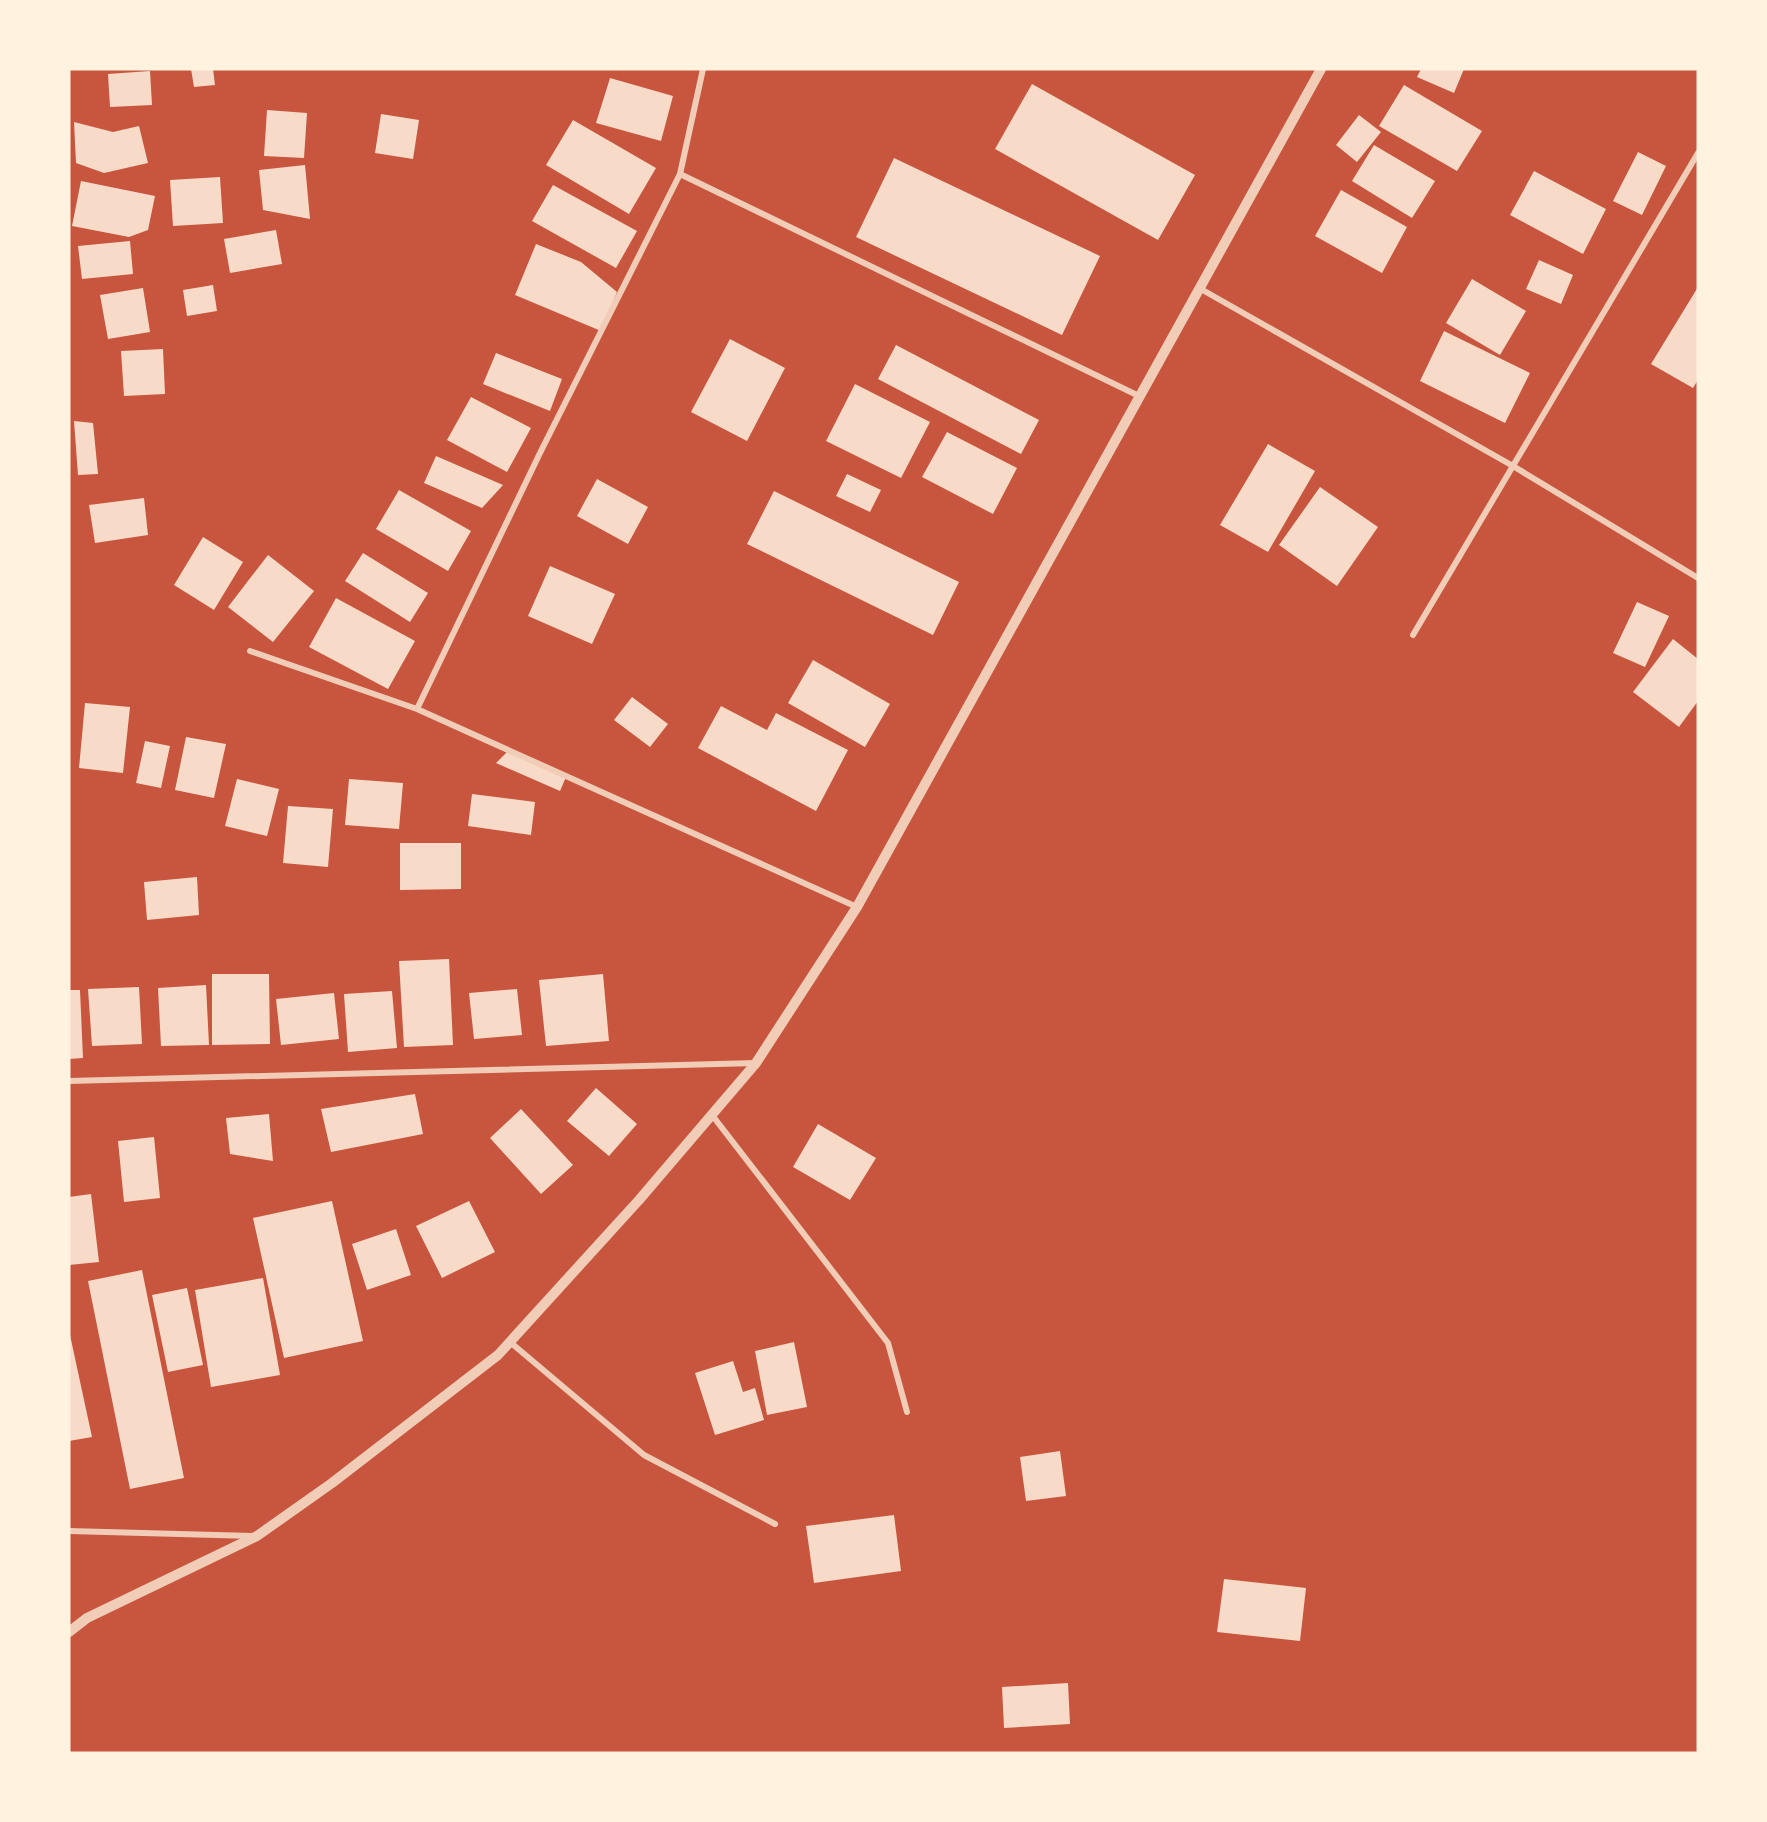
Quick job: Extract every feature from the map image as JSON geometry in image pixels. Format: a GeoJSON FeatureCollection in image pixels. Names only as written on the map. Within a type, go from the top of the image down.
{"type":"FeatureCollection","features":[{"type":"Feature","properties":{"kind":"street"},"geometry":{"type":"LineString","coordinates":[[417,709],[540,453],[680,174],[704,69]]}},
{"type":"Feature","properties":{"kind":"street"},"geometry":{"type":"LineString","coordinates":[[69,1632],[87,1618],[257,1536],[332,1483],[498,1355],[639,1200],[756,1063],[857,906],[1321,69]]}},
{"type":"Feature","properties":{"kind":"street"},"geometry":{"type":"LineString","coordinates":[[1413,635],[1696,162],[1698,153]]}},
{"type":"Feature","properties":{"kind":"street"},"geometry":{"type":"LineString","coordinates":[[680,174],[1139,396]]}},
{"type":"Feature","properties":{"kind":"street"},"geometry":{"type":"LineString","coordinates":[[1199,288],[1513,466],[1698,578]]}},
{"type":"Feature","properties":{"kind":"street"},"geometry":{"type":"LineString","coordinates":[[250,651],[417,709],[857,906]]}},
{"type":"Feature","properties":{"kind":"street"},"geometry":{"type":"LineString","coordinates":[[69,1081],[756,1063]]}},
{"type":"Feature","properties":{"kind":"street"},"geometry":{"type":"LineString","coordinates":[[712,1115],[888,1343],[908,1412]]}},
{"type":"Feature","properties":{"kind":"street"},"geometry":{"type":"LineString","coordinates":[[510,1342],[644,1455],[776,1524]]}},
{"type":"Feature","properties":{"kind":"street"},"geometry":{"type":"LineString","coordinates":[[69,1531],[257,1536]]}},
{"type":"Feature","properties":{"kind":"building"},"geometry":{"type":"Polygon","coordinates":[[[191,69],[213,69],[215,85],[194,87],[191,69]]]}},
{"type":"Feature","properties":{"kind":"building"},"geometry":{"type":"Polygon","coordinates":[[[1421,69],[1464,69],[1454,93],[1417,77],[1421,69]]]}},
{"type":"Feature","properties":{"kind":"building"},"geometry":{"type":"Polygon","coordinates":[[[150,71],[152,105],[110,107],[108,74],[150,71]]]}},
{"type":"Feature","properties":{"kind":"building"},"geometry":{"type":"Polygon","coordinates":[[[610,78],[673,96],[661,141],[596,123],[610,78]]]}},
{"type":"Feature","properties":{"kind":"building"},"geometry":{"type":"Polygon","coordinates":[[[1032,84],[1195,175],[1158,240],[995,149],[1032,84]]]}},
{"type":"Feature","properties":{"kind":"building"},"geometry":{"type":"Polygon","coordinates":[[[1404,85],[1482,131],[1457,171],[1379,126],[1404,85]]]}},
{"type":"Feature","properties":{"kind":"building"},"geometry":{"type":"Polygon","coordinates":[[[267,110],[307,113],[304,158],[264,156],[267,110]]]}},
{"type":"Feature","properties":{"kind":"building"},"geometry":{"type":"Polygon","coordinates":[[[381,114],[419,120],[413,159],[375,153],[381,114]]]}},
{"type":"Feature","properties":{"kind":"building"},"geometry":{"type":"Polygon","coordinates":[[[1359,115],[1381,132],[1357,162],[1336,145],[1359,115]]]}},
{"type":"Feature","properties":{"kind":"building"},"geometry":{"type":"Polygon","coordinates":[[[573,120],[656,168],[629,214],[546,165],[573,120]]]}},
{"type":"Feature","properties":{"kind":"building"},"geometry":{"type":"Polygon","coordinates":[[[74,122],[113,132],[139,126],[148,163],[104,173],[76,163],[74,122]]]}},
{"type":"Feature","properties":{"kind":"building"},"geometry":{"type":"Polygon","coordinates":[[[1374,145],[1435,181],[1412,218],[1352,181],[1374,145]]]}},
{"type":"Feature","properties":{"kind":"building"},"geometry":{"type":"Polygon","coordinates":[[[1638,152],[1666,166],[1642,215],[1613,201],[1638,152]]]}},
{"type":"Feature","properties":{"kind":"building"},"geometry":{"type":"Polygon","coordinates":[[[894,158],[1100,256],[1062,335],[856,237],[894,158]]]}},
{"type":"Feature","properties":{"kind":"building"},"geometry":{"type":"Polygon","coordinates":[[[305,165],[310,219],[263,210],[259,170],[305,165]]]}},
{"type":"Feature","properties":{"kind":"building"},"geometry":{"type":"Polygon","coordinates":[[[1534,171],[1606,209],[1583,254],[1510,215],[1534,171]]]}},
{"type":"Feature","properties":{"kind":"building"},"geometry":{"type":"Polygon","coordinates":[[[220,177],[223,223],[173,226],[170,180],[220,177]]]}},
{"type":"Feature","properties":{"kind":"building"},"geometry":{"type":"Polygon","coordinates":[[[81,181],[155,196],[148,230],[129,237],[72,226],[81,181]]]}},
{"type":"Feature","properties":{"kind":"building"},"geometry":{"type":"Polygon","coordinates":[[[553,185],[637,231],[616,268],[532,221],[553,185]]]}},
{"type":"Feature","properties":{"kind":"building"},"geometry":{"type":"Polygon","coordinates":[[[1341,190],[1407,227],[1382,273],[1315,236],[1341,190]]]}},
{"type":"Feature","properties":{"kind":"building"},"geometry":{"type":"Polygon","coordinates":[[[276,230],[282,264],[230,273],[224,239],[276,230]]]}},
{"type":"Feature","properties":{"kind":"building"},"geometry":{"type":"Polygon","coordinates":[[[130,241],[133,274],[82,279],[78,246],[130,241]]]}},
{"type":"Feature","properties":{"kind":"building"},"geometry":{"type":"Polygon","coordinates":[[[536,244],[581,262],[617,292],[601,331],[515,295],[536,244]]]}},
{"type":"Feature","properties":{"kind":"building"},"geometry":{"type":"Polygon","coordinates":[[[1539,260],[1573,275],[1561,304],[1526,289],[1539,260]]]}},
{"type":"Feature","properties":{"kind":"building"},"geometry":{"type":"Polygon","coordinates":[[[1472,279],[1526,311],[1500,355],[1446,323],[1472,279]]]}},
{"type":"Feature","properties":{"kind":"building"},"geometry":{"type":"Polygon","coordinates":[[[213,285],[217,311],[187,316],[183,290],[213,285]]]}},
{"type":"Feature","properties":{"kind":"building"},"geometry":{"type":"Polygon","coordinates":[[[1698,287],[1698,380],[1693,388],[1651,364],[1698,287]]]}},
{"type":"Feature","properties":{"kind":"building"},"geometry":{"type":"Polygon","coordinates":[[[143,288],[150,332],[108,339],[100,295],[143,288]]]}},
{"type":"Feature","properties":{"kind":"building"},"geometry":{"type":"Polygon","coordinates":[[[1444,331],[1530,373],[1505,423],[1420,381],[1444,331]]]}},
{"type":"Feature","properties":{"kind":"building"},"geometry":{"type":"Polygon","coordinates":[[[730,339],[785,368],[747,441],[691,412],[730,339]]]}},
{"type":"Feature","properties":{"kind":"building"},"geometry":{"type":"Polygon","coordinates":[[[896,345],[1039,420],[1021,454],[878,379],[896,345]]]}},
{"type":"Feature","properties":{"kind":"building"},"geometry":{"type":"Polygon","coordinates":[[[163,349],[165,394],[124,396],[121,351],[163,349]]]}},
{"type":"Feature","properties":{"kind":"building"},"geometry":{"type":"Polygon","coordinates":[[[496,353],[562,379],[550,411],[483,384],[496,353]]]}},
{"type":"Feature","properties":{"kind":"building"},"geometry":{"type":"Polygon","coordinates":[[[855,384],[930,422],[901,478],[826,441],[855,384]]]}},
{"type":"Feature","properties":{"kind":"building"},"geometry":{"type":"Polygon","coordinates":[[[471,397],[531,428],[507,472],[447,440],[471,397]]]}},
{"type":"Feature","properties":{"kind":"building"},"geometry":{"type":"Polygon","coordinates":[[[74,421],[93,423],[98,474],[78,475],[74,421]]]}},
{"type":"Feature","properties":{"kind":"building"},"geometry":{"type":"Polygon","coordinates":[[[947,432],[1017,468],[993,514],[922,477],[947,432]]]}},
{"type":"Feature","properties":{"kind":"building"},"geometry":{"type":"Polygon","coordinates":[[[1268,444],[1315,471],[1268,552],[1220,525],[1268,444]]]}},
{"type":"Feature","properties":{"kind":"building"},"geometry":{"type":"Polygon","coordinates":[[[436,456],[503,485],[482,508],[424,483],[436,456]]]}},
{"type":"Feature","properties":{"kind":"building"},"geometry":{"type":"Polygon","coordinates":[[[847,474],[881,490],[870,512],[836,496],[847,474]]]}},
{"type":"Feature","properties":{"kind":"building"},"geometry":{"type":"Polygon","coordinates":[[[597,479],[648,507],[628,544],[577,516],[597,479]]]}},
{"type":"Feature","properties":{"kind":"building"},"geometry":{"type":"Polygon","coordinates":[[[1320,487],[1378,527],[1337,586],[1279,545],[1320,487]]]}},
{"type":"Feature","properties":{"kind":"building"},"geometry":{"type":"Polygon","coordinates":[[[399,490],[471,531],[448,571],[376,529],[399,490]]]}},
{"type":"Feature","properties":{"kind":"building"},"geometry":{"type":"Polygon","coordinates":[[[774,491],[959,582],[933,635],[747,544],[774,491]]]}},
{"type":"Feature","properties":{"kind":"building"},"geometry":{"type":"Polygon","coordinates":[[[144,498],[148,535],[95,543],[89,505],[144,498]]]}},
{"type":"Feature","properties":{"kind":"building"},"geometry":{"type":"Polygon","coordinates":[[[203,537],[243,562],[214,610],[174,585],[203,537]]]}},
{"type":"Feature","properties":{"kind":"building"},"geometry":{"type":"Polygon","coordinates":[[[363,553],[428,593],[410,622],[345,581],[363,553]]]}},
{"type":"Feature","properties":{"kind":"building"},"geometry":{"type":"Polygon","coordinates":[[[268,555],[314,591],[273,642],[228,607],[268,555]]]}},
{"type":"Feature","properties":{"kind":"building"},"geometry":{"type":"Polygon","coordinates":[[[550,566],[615,594],[592,644],[528,616],[550,566]]]}},
{"type":"Feature","properties":{"kind":"building"},"geometry":{"type":"Polygon","coordinates":[[[336,598],[415,641],[388,689],[309,647],[336,598]]]}},
{"type":"Feature","properties":{"kind":"building"},"geometry":{"type":"Polygon","coordinates":[[[1637,602],[1669,616],[1645,667],[1613,653],[1637,602]]]}},
{"type":"Feature","properties":{"kind":"building"},"geometry":{"type":"Polygon","coordinates":[[[1673,639],[1698,659],[1698,701],[1679,727],[1633,692],[1673,639]]]}},
{"type":"Feature","properties":{"kind":"building"},"geometry":{"type":"Polygon","coordinates":[[[813,660],[890,704],[865,747],[788,703],[813,660]]]}},
{"type":"Feature","properties":{"kind":"building"},"geometry":{"type":"Polygon","coordinates":[[[632,697],[668,724],[650,747],[614,720],[632,697]]]}},
{"type":"Feature","properties":{"kind":"building"},"geometry":{"type":"Polygon","coordinates":[[[85,703],[130,707],[123,773],[79,768],[85,703]]]}},
{"type":"Feature","properties":{"kind":"building"},"geometry":{"type":"Polygon","coordinates":[[[721,706],[767,730],[776,713],[848,750],[816,811],[698,748],[721,706]]]}},
{"type":"Feature","properties":{"kind":"building"},"geometry":{"type":"Polygon","coordinates":[[[186,737],[226,744],[214,798],[175,790],[186,737]]]}},
{"type":"Feature","properties":{"kind":"building"},"geometry":{"type":"Polygon","coordinates":[[[145,741],[170,746],[161,788],[136,783],[145,741]]]}},
{"type":"Feature","properties":{"kind":"building"},"geometry":{"type":"Polygon","coordinates":[[[507,752],[566,777],[560,791],[496,763],[507,752]]]}},
{"type":"Feature","properties":{"kind":"building"},"geometry":{"type":"Polygon","coordinates":[[[237,779],[279,789],[267,836],[225,826],[237,779]]]}},
{"type":"Feature","properties":{"kind":"building"},"geometry":{"type":"Polygon","coordinates":[[[349,779],[403,783],[399,829],[345,825],[349,779]]]}},
{"type":"Feature","properties":{"kind":"building"},"geometry":{"type":"Polygon","coordinates":[[[472,794],[535,802],[531,835],[468,826],[472,794]]]}},
{"type":"Feature","properties":{"kind":"building"},"geometry":{"type":"Polygon","coordinates":[[[288,806],[333,809],[328,867],[283,863],[288,806]]]}},
{"type":"Feature","properties":{"kind":"building"},"geometry":{"type":"Polygon","coordinates":[[[400,843],[461,843],[461,889],[400,890],[400,843]]]}},
{"type":"Feature","properties":{"kind":"building"},"geometry":{"type":"Polygon","coordinates":[[[197,877],[199,915],[147,920],[144,882],[197,877]]]}},
{"type":"Feature","properties":{"kind":"building"},"geometry":{"type":"Polygon","coordinates":[[[449,959],[453,1045],[404,1047],[399,961],[449,959]]]}},
{"type":"Feature","properties":{"kind":"building"},"geometry":{"type":"Polygon","coordinates":[[[212,974],[269,974],[270,1044],[212,1045],[212,974]]]}},
{"type":"Feature","properties":{"kind":"building"},"geometry":{"type":"Polygon","coordinates":[[[603,974],[609,1041],[546,1046],[539,980],[603,974]]]}},
{"type":"Feature","properties":{"kind":"building"},"geometry":{"type":"Polygon","coordinates":[[[206,985],[209,1045],[161,1046],[158,988],[206,985]]]}},
{"type":"Feature","properties":{"kind":"building"},"geometry":{"type":"Polygon","coordinates":[[[139,987],[142,1044],[92,1046],[88,989],[139,987]]]}},
{"type":"Feature","properties":{"kind":"building"},"geometry":{"type":"Polygon","coordinates":[[[517,989],[522,1035],[474,1039],[469,993],[517,989]]]}},
{"type":"Feature","properties":{"kind":"building"},"geometry":{"type":"Polygon","coordinates":[[[69,990],[80,990],[83,1058],[69,1059],[69,990]]]}},
{"type":"Feature","properties":{"kind":"building"},"geometry":{"type":"Polygon","coordinates":[[[392,991],[397,1048],[348,1052],[344,994],[392,991]]]}},
{"type":"Feature","properties":{"kind":"building"},"geometry":{"type":"Polygon","coordinates":[[[334,993],[339,1039],[281,1045],[276,999],[334,993]]]}},
{"type":"Feature","properties":{"kind":"building"},"geometry":{"type":"Polygon","coordinates":[[[596,1088],[637,1124],[609,1156],[567,1121],[596,1088]]]}},
{"type":"Feature","properties":{"kind":"building"},"geometry":{"type":"Polygon","coordinates":[[[415,1094],[423,1134],[331,1152],[321,1109],[415,1094]]]}},
{"type":"Feature","properties":{"kind":"building"},"geometry":{"type":"Polygon","coordinates":[[[521,1109],[573,1165],[541,1194],[490,1138],[521,1109]]]}},
{"type":"Feature","properties":{"kind":"building"},"geometry":{"type":"Polygon","coordinates":[[[269,1114],[273,1161],[230,1154],[226,1118],[269,1114]]]}},
{"type":"Feature","properties":{"kind":"building"},"geometry":{"type":"Polygon","coordinates":[[[818,1124],[876,1158],[850,1200],[793,1167],[818,1124]]]}},
{"type":"Feature","properties":{"kind":"building"},"geometry":{"type":"Polygon","coordinates":[[[154,1137],[160,1198],[124,1202],[118,1141],[154,1137]]]}},
{"type":"Feature","properties":{"kind":"building"},"geometry":{"type":"Polygon","coordinates":[[[91,1194],[99,1262],[69,1265],[69,1197],[91,1194]]]}},
{"type":"Feature","properties":{"kind":"building"},"geometry":{"type":"Polygon","coordinates":[[[332,1201],[363,1341],[284,1358],[253,1218],[332,1201]]]}},
{"type":"Feature","properties":{"kind":"building"},"geometry":{"type":"Polygon","coordinates":[[[469,1201],[495,1252],[442,1278],[416,1226],[469,1201]]]}},
{"type":"Feature","properties":{"kind":"building"},"geometry":{"type":"Polygon","coordinates":[[[396,1229],[411,1275],[367,1290],[352,1244],[396,1229]]]}},
{"type":"Feature","properties":{"kind":"building"},"geometry":{"type":"Polygon","coordinates":[[[142,1270],[184,1478],[130,1489],[88,1281],[142,1270]]]}},
{"type":"Feature","properties":{"kind":"building"},"geometry":{"type":"Polygon","coordinates":[[[263,1278],[280,1375],[211,1387],[195,1290],[263,1278]]]}},
{"type":"Feature","properties":{"kind":"building"},"geometry":{"type":"Polygon","coordinates":[[[187,1288],[203,1365],[168,1372],[152,1295],[187,1288]]]}},
{"type":"Feature","properties":{"kind":"building"},"geometry":{"type":"Polygon","coordinates":[[[69,1336],[92,1437],[69,1441],[69,1336]]]}},
{"type":"Feature","properties":{"kind":"building"},"geometry":{"type":"Polygon","coordinates":[[[794,1342],[807,1407],[767,1415],[755,1351],[794,1342]]]}},
{"type":"Feature","properties":{"kind":"building"},"geometry":{"type":"Polygon","coordinates":[[[733,1361],[743,1392],[755,1388],[764,1420],[715,1435],[695,1373],[733,1361]]]}},
{"type":"Feature","properties":{"kind":"building"},"geometry":{"type":"Polygon","coordinates":[[[1060,1451],[1066,1496],[1026,1501],[1020,1457],[1060,1451]]]}},
{"type":"Feature","properties":{"kind":"building"},"geometry":{"type":"Polygon","coordinates":[[[894,1515],[901,1571],[814,1583],[806,1526],[894,1515]]]}},
{"type":"Feature","properties":{"kind":"building"},"geometry":{"type":"Polygon","coordinates":[[[1224,1579],[1306,1588],[1300,1641],[1217,1632],[1224,1579]]]}},
{"type":"Feature","properties":{"kind":"building"},"geometry":{"type":"Polygon","coordinates":[[[1068,1683],[1070,1724],[1004,1728],[1002,1687],[1068,1683]]]}}]}
